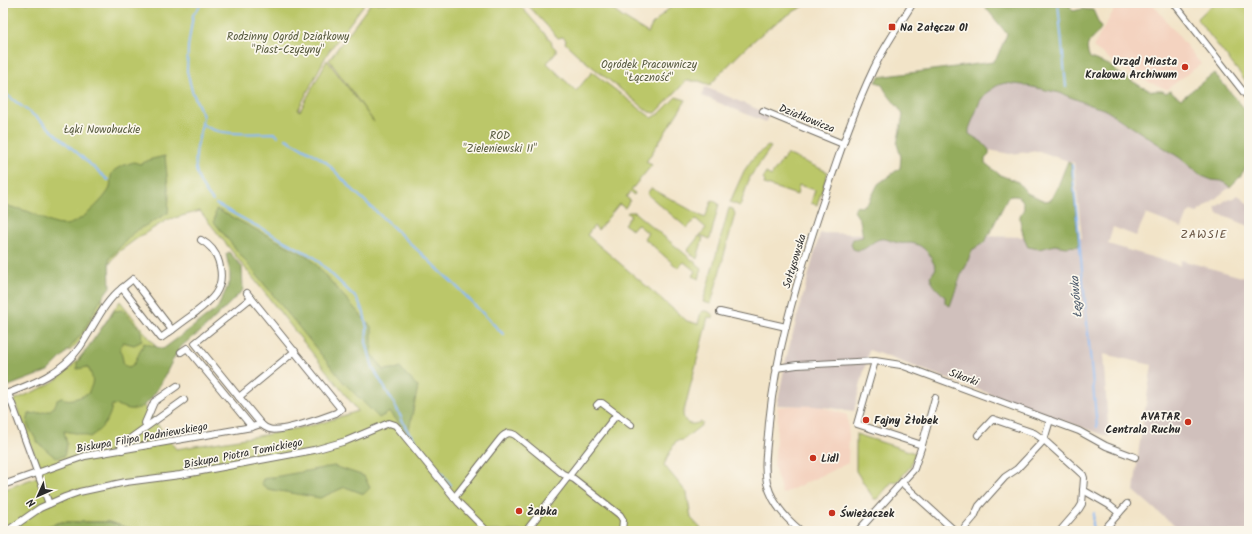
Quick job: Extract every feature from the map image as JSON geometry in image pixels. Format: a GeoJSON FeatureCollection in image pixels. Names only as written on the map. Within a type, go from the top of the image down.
{"type":"FeatureCollection","features":[{"type":"Feature","properties":{"kind":"street","name":"Sołtysowska"},"geometry":{"type":"LineString","coordinates":[[801,531],[777,506],[771,494],[767,480],[766,460],[776,368],[800,274],[856,109],[875,67],[890,39],[913,3]]}},
{"type":"Feature","properties":{"kind":"street"},"geometry":{"type":"LineString","coordinates":[[1174,3],[1249,99]]}},
{"type":"Feature","properties":{"kind":"street","name":"Działkowicza"},"geometry":{"type":"LineString","coordinates":[[763,111],[843,144]]}},
{"type":"Feature","properties":{"kind":"street"},"geometry":{"type":"LineString","coordinates":[[122,288],[161,338],[211,301],[220,287],[221,271],[218,258],[212,249],[201,240]]}},
{"type":"Feature","properties":{"kind":"street"},"geometry":{"type":"LineString","coordinates":[[49,504],[38,472],[5,394],[45,378],[66,363],[80,347],[104,306],[115,293],[133,279],[172,330]]}},
{"type":"Feature","properties":{"kind":"street"},"geometry":{"type":"LineString","coordinates":[[249,295],[295,351],[341,409],[336,413],[295,426],[271,430],[267,429],[261,424],[195,343],[249,295]]}},
{"type":"Feature","properties":{"kind":"street"},"geometry":{"type":"LineString","coordinates":[[720,312],[786,327]]}},
{"type":"Feature","properties":{"kind":"street"},"geometry":{"type":"LineString","coordinates":[[181,352],[187,348],[252,427]]}},
{"type":"Feature","properties":{"kind":"street"},"geometry":{"type":"LineString","coordinates":[[239,397],[295,351]]}},
{"type":"Feature","properties":{"kind":"street"},"geometry":{"type":"LineString","coordinates":[[875,361],[857,424],[922,445]]}},
{"type":"Feature","properties":{"kind":"street","name":"Sikorki"},"geometry":{"type":"LineString","coordinates":[[776,368],[797,365],[875,361],[902,365],[1079,431],[1106,446],[1135,457]]}},
{"type":"Feature","properties":{"kind":"street"},"geometry":{"type":"LineString","coordinates":[[147,426],[145,423],[154,402],[177,386]]}},
{"type":"Feature","properties":{"kind":"street"},"geometry":{"type":"LineString","coordinates":[[858,531],[914,469],[935,398]]}},
{"type":"Feature","properties":{"kind":"street"},"geometry":{"type":"LineString","coordinates":[[122,450],[121,445],[184,400]]}},
{"type":"Feature","properties":{"kind":"street"},"geometry":{"type":"LineString","coordinates":[[597,406],[599,403],[602,403],[631,425]]}},
{"type":"Feature","properties":{"kind":"street"},"geometry":{"type":"LineString","coordinates":[[526,531],[617,414]]}},
{"type":"Feature","properties":{"kind":"street"},"geometry":{"type":"LineString","coordinates":[[978,435],[993,419],[1034,433],[1083,475],[1082,504],[1079,510],[1060,531]]}},
{"type":"Feature","properties":{"kind":"street"},"geometry":{"type":"LineString","coordinates":[[962,531],[974,517],[979,506],[1006,476],[1017,469],[1044,440],[1050,420]]}},
{"type":"Feature","properties":{"kind":"street","name":"Biskupa Piotra Tomickiego"},"geometry":{"type":"LineString","coordinates":[[7,531],[26,517],[49,504],[79,492],[102,486],[180,475],[323,448],[351,439],[389,423],[398,428],[454,498],[487,531]]}},
{"type":"Feature","properties":{"kind":"street","name":"Biskupa Filipa Padniewskiego"},"geometry":{"type":"LineString","coordinates":[[3,484],[85,456],[252,427],[261,424]]}},
{"type":"Feature","properties":{"kind":"street"},"geometry":{"type":"LineString","coordinates":[[454,498],[501,438],[507,433],[515,435],[563,474],[574,479],[620,515],[623,520],[622,531]]}},
{"type":"Feature","properties":{"kind":"street"},"geometry":{"type":"LineString","coordinates":[[902,483],[956,531]]}},
{"type":"Feature","properties":{"kind":"street"},"geometry":{"type":"LineString","coordinates":[[1083,490],[1109,504],[1119,513]]}},
{"type":"Feature","properties":{"kind":"street"},"geometry":{"type":"LineString","coordinates":[[1103,531],[1127,504]]}},
{"type":"Feature","properties":{"kind":"shaded area"},"geometry":{"type":"Polygon","coordinates":[[[1118,3],[1152,3],[1201,64],[1167,89],[1133,76],[1093,47],[1118,3]]]}},
{"type":"Feature","properties":{"kind":"shaded area"},"geometry":{"type":"Polygon","coordinates":[[[1006,83],[1060,93],[1104,109],[1180,158],[1202,176],[1212,180],[1222,181],[1230,187],[1197,213],[1191,211],[1188,213],[1182,228],[1146,214],[1136,236],[1113,227],[1108,244],[1168,261],[1179,266],[1181,260],[1249,279],[1249,531],[1180,531],[1134,491],[1152,365],[1103,354],[1109,437],[869,350],[854,411],[816,406],[777,405],[787,355],[820,233],[1082,238],[1074,163],[1039,151],[1010,154],[989,150],[982,142],[969,134],[969,129],[980,101],[986,93],[998,85],[1006,83]]]}},
{"type":"Feature","properties":{"kind":"shaded area"},"geometry":{"type":"Polygon","coordinates":[[[705,87],[769,114],[766,122],[702,96],[705,87]]]}},
{"type":"Feature","properties":{"kind":"shaded area"},"geometry":{"type":"Polygon","coordinates":[[[1238,195],[1249,205],[1249,226],[1217,213],[1215,208],[1229,198],[1232,199],[1238,195]]]}},
{"type":"Feature","properties":{"kind":"shaded area"},"geometry":{"type":"Polygon","coordinates":[[[802,405],[819,406],[847,415],[849,436],[848,463],[782,494],[774,466],[778,413],[777,407],[802,405]]]}},
{"type":"Feature","properties":{"kind":"green space"},"geometry":{"type":"Polygon","coordinates":[[[3,3],[365,3],[327,54],[298,110],[300,111],[327,60],[374,122],[329,60],[371,3],[518,3],[551,41],[552,45],[556,49],[556,53],[547,63],[576,91],[592,72],[652,118],[659,114],[676,97],[686,100],[646,162],[652,165],[631,190],[635,193],[634,195],[630,192],[626,197],[630,200],[625,208],[619,204],[598,230],[594,226],[587,235],[687,321],[698,324],[701,312],[703,311],[709,312],[714,318],[708,317],[683,415],[684,419],[690,424],[701,422],[703,424],[683,440],[676,441],[664,465],[687,493],[691,518],[703,531],[139,531],[109,522],[62,522],[30,531],[3,531],[3,490],[42,475],[14,400],[39,390],[69,369],[93,341],[120,301],[170,364],[143,405],[176,449],[264,435],[318,424],[358,411],[200,211],[167,220],[139,237],[117,253],[107,268],[101,286],[103,303],[81,340],[71,350],[51,359],[3,360],[3,3]]]}},
{"type":"Feature","properties":{"kind":"green space","name":"Ogródek Pracowniczy \"Łączność\""},"geometry":{"type":"Polygon","coordinates":[[[526,3],[604,3],[622,17],[648,33],[652,25],[674,3],[811,3],[782,18],[756,38],[710,85],[699,81],[686,81],[656,113],[649,112],[580,57],[565,43],[566,40],[563,37],[558,38],[526,3]]]}},
{"type":"Feature","properties":{"kind":"green space"},"geometry":{"type":"Polygon","coordinates":[[[988,3],[1072,3],[1070,7],[1073,11],[1082,9],[1093,10],[1101,28],[1088,44],[1087,48],[1090,58],[1109,65],[1117,72],[1142,87],[1152,91],[1162,91],[1166,93],[1170,91],[1181,99],[1214,73],[1249,114],[1249,163],[1239,178],[1230,187],[1222,181],[1212,180],[1202,176],[1180,158],[1104,109],[1060,93],[1023,85],[1005,83],[998,85],[986,93],[980,101],[969,129],[969,134],[982,142],[989,150],[989,155],[985,159],[985,163],[1000,175],[1018,182],[1027,193],[1045,201],[1051,200],[1068,161],[1071,163],[1079,246],[1065,247],[1055,245],[1039,249],[1028,247],[1022,232],[1020,219],[1020,215],[1024,208],[1023,201],[1017,196],[1008,197],[985,242],[972,250],[962,272],[950,306],[945,303],[945,297],[932,283],[930,276],[936,268],[927,252],[920,246],[911,243],[899,243],[886,239],[880,239],[876,240],[864,249],[853,249],[851,244],[853,239],[863,237],[860,220],[854,211],[856,206],[861,207],[869,202],[878,184],[900,168],[901,157],[897,144],[903,115],[882,84],[876,82],[879,77],[993,62],[997,57],[1007,34],[986,8],[988,3]]]}},
{"type":"Feature","properties":{"kind":"green space"},"geometry":{"type":"Polygon","coordinates":[[[1214,3],[1243,3],[1249,7],[1249,85],[1197,19],[1214,3]]]}},
{"type":"Feature","properties":{"kind":"green space"},"geometry":{"type":"Polygon","coordinates":[[[768,146],[771,147],[750,177],[740,206],[730,202],[744,171],[753,158],[768,146]]]}},
{"type":"Feature","properties":{"kind":"green space"},"geometry":{"type":"Polygon","coordinates":[[[787,154],[828,172],[817,205],[811,203],[815,190],[799,185],[797,195],[764,184],[765,181],[763,179],[766,173],[771,176],[787,154]]]}},
{"type":"Feature","properties":{"kind":"green space"},"geometry":{"type":"Polygon","coordinates":[[[165,156],[169,196],[168,213],[134,232],[109,259],[110,287],[101,299],[83,332],[65,354],[48,371],[6,387],[3,386],[3,204],[28,212],[53,223],[63,225],[69,224],[83,217],[102,199],[110,188],[111,175],[116,169],[134,162],[140,164],[165,156]]]}},
{"type":"Feature","properties":{"kind":"green space"},"geometry":{"type":"Polygon","coordinates":[[[651,188],[705,218],[712,200],[719,204],[710,239],[700,235],[706,228],[696,219],[687,228],[647,194],[651,188]]]}},
{"type":"Feature","properties":{"kind":"green space"},"geometry":{"type":"Polygon","coordinates":[[[729,208],[733,209],[735,214],[711,304],[703,302],[729,208]]]}},
{"type":"Feature","properties":{"kind":"green space"},"geometry":{"type":"Polygon","coordinates":[[[216,209],[309,257],[372,328],[372,354],[384,370],[400,368],[418,387],[408,434],[390,412],[379,418],[345,384],[214,222],[216,209]]]}},
{"type":"Feature","properties":{"kind":"green space"},"geometry":{"type":"Polygon","coordinates":[[[634,212],[702,268],[699,279],[692,276],[695,271],[684,262],[678,268],[644,238],[648,233],[637,224],[632,230],[624,224],[631,216],[627,213],[634,212]]]}},
{"type":"Feature","properties":{"kind":"green space"},"geometry":{"type":"Polygon","coordinates":[[[699,236],[703,238],[697,259],[687,251],[699,236]]]}},
{"type":"Feature","properties":{"kind":"green space"},"geometry":{"type":"Polygon","coordinates":[[[229,252],[242,267],[243,290],[199,333],[180,348],[162,382],[147,403],[137,409],[129,409],[112,405],[105,424],[90,437],[64,431],[67,444],[64,456],[56,458],[38,443],[27,424],[29,414],[46,412],[53,408],[57,400],[62,398],[72,399],[88,394],[92,385],[92,376],[88,367],[77,369],[77,363],[114,311],[123,310],[141,330],[142,341],[134,345],[123,342],[120,347],[124,365],[129,367],[134,364],[144,343],[163,349],[217,309],[230,282],[230,272],[226,254],[229,252]]]}},
{"type":"Feature","properties":{"kind":"green space"},"geometry":{"type":"Polygon","coordinates":[[[856,434],[915,453],[910,467],[898,481],[892,482],[877,499],[874,499],[856,471],[856,434]]]}},
{"type":"Feature","properties":{"kind":"green space"},"geometry":{"type":"Polygon","coordinates":[[[334,466],[364,476],[370,488],[364,494],[345,487],[320,498],[268,489],[261,484],[263,479],[334,466]]]}},
{"type":"Feature","properties":{"kind":"green space"},"geometry":{"type":"Polygon","coordinates":[[[62,522],[109,522],[139,531],[30,531],[62,522]]]}},
{"type":"Feature","properties":{"kind":"waterway"},"geometry":{"type":"LineString","coordinates":[[202,3],[193,15],[188,47],[187,71],[192,91],[203,116],[202,124],[209,128],[226,133],[274,133],[278,136]]}},
{"type":"Feature","properties":{"kind":"waterway","name":"Łęgówka"},"geometry":{"type":"LineString","coordinates":[[1058,3],[1066,86]]}},
{"type":"Feature","properties":{"kind":"waterway"},"geometry":{"type":"LineString","coordinates":[[3,92],[41,121],[108,180]]}},
{"type":"Feature","properties":{"kind":"waterway"},"geometry":{"type":"LineString","coordinates":[[202,124],[196,155],[197,173],[205,191],[213,201]]}},
{"type":"Feature","properties":{"kind":"waterway"},"geometry":{"type":"LineString","coordinates":[[286,139],[326,162],[352,189],[455,285],[503,334]]}},
{"type":"Feature","properties":{"kind":"waterway","name":"Łęgówka"},"geometry":{"type":"LineString","coordinates":[[1072,165],[1097,427]]}},
{"type":"Feature","properties":{"kind":"waterway"},"geometry":{"type":"LineString","coordinates":[[216,204],[314,257],[357,299],[364,313],[367,328],[366,342],[373,368],[396,407],[407,430],[451,485]]}},
{"type":"Feature","properties":{"kind":"waterway","name":"Łęgówka"},"geometry":{"type":"LineString","coordinates":[[1092,531],[1094,513]]}},
{"type":"Feature","properties":{"kind":"place","name":"Na Załęczu 01"},"geometry":{"type":"Point","coordinates":[892,27]}},
{"type":"Feature","properties":{"kind":"place","name":"Urząd Miasta Krakowa Archiwum"},"geometry":{"type":"Point","coordinates":[1185,67]}},
{"type":"Feature","properties":{"kind":"place","name":"Fajny Żłobek"},"geometry":{"type":"Point","coordinates":[866,420]}},
{"type":"Feature","properties":{"kind":"place","name":"AVATAR Centrala Ruchu"},"geometry":{"type":"Point","coordinates":[1188,422]}},
{"type":"Feature","properties":{"kind":"place","name":"Lidl"},"geometry":{"type":"Point","coordinates":[813,458]}},
{"type":"Feature","properties":{"kind":"place","name":"Żabka"},"geometry":{"type":"Point","coordinates":[519,511]}},
{"type":"Feature","properties":{"kind":"place","name":"Świeżaczek"},"geometry":{"type":"Point","coordinates":[832,513]}},
{"type":"Feature","properties":{"kind":"district","name":"ZAWSIE"},"geometry":{"type":"Point","coordinates":[1204,234]}},
{"type":"Feature","properties":{"kind":"park label","name":"Rodzinny Ogród Działkowy \"Piast-Czyżyny\""},"geometry":{"type":"Point","coordinates":[288,42]}},
{"type":"Feature","properties":{"kind":"park label","name":"Łąki Nowohuckie"},"geometry":{"type":"Point","coordinates":[102,129]}},
{"type":"Feature","properties":{"kind":"park label","name":"ROD \"Zieleniewski II\""},"geometry":{"type":"Point","coordinates":[500,141]}}]}
